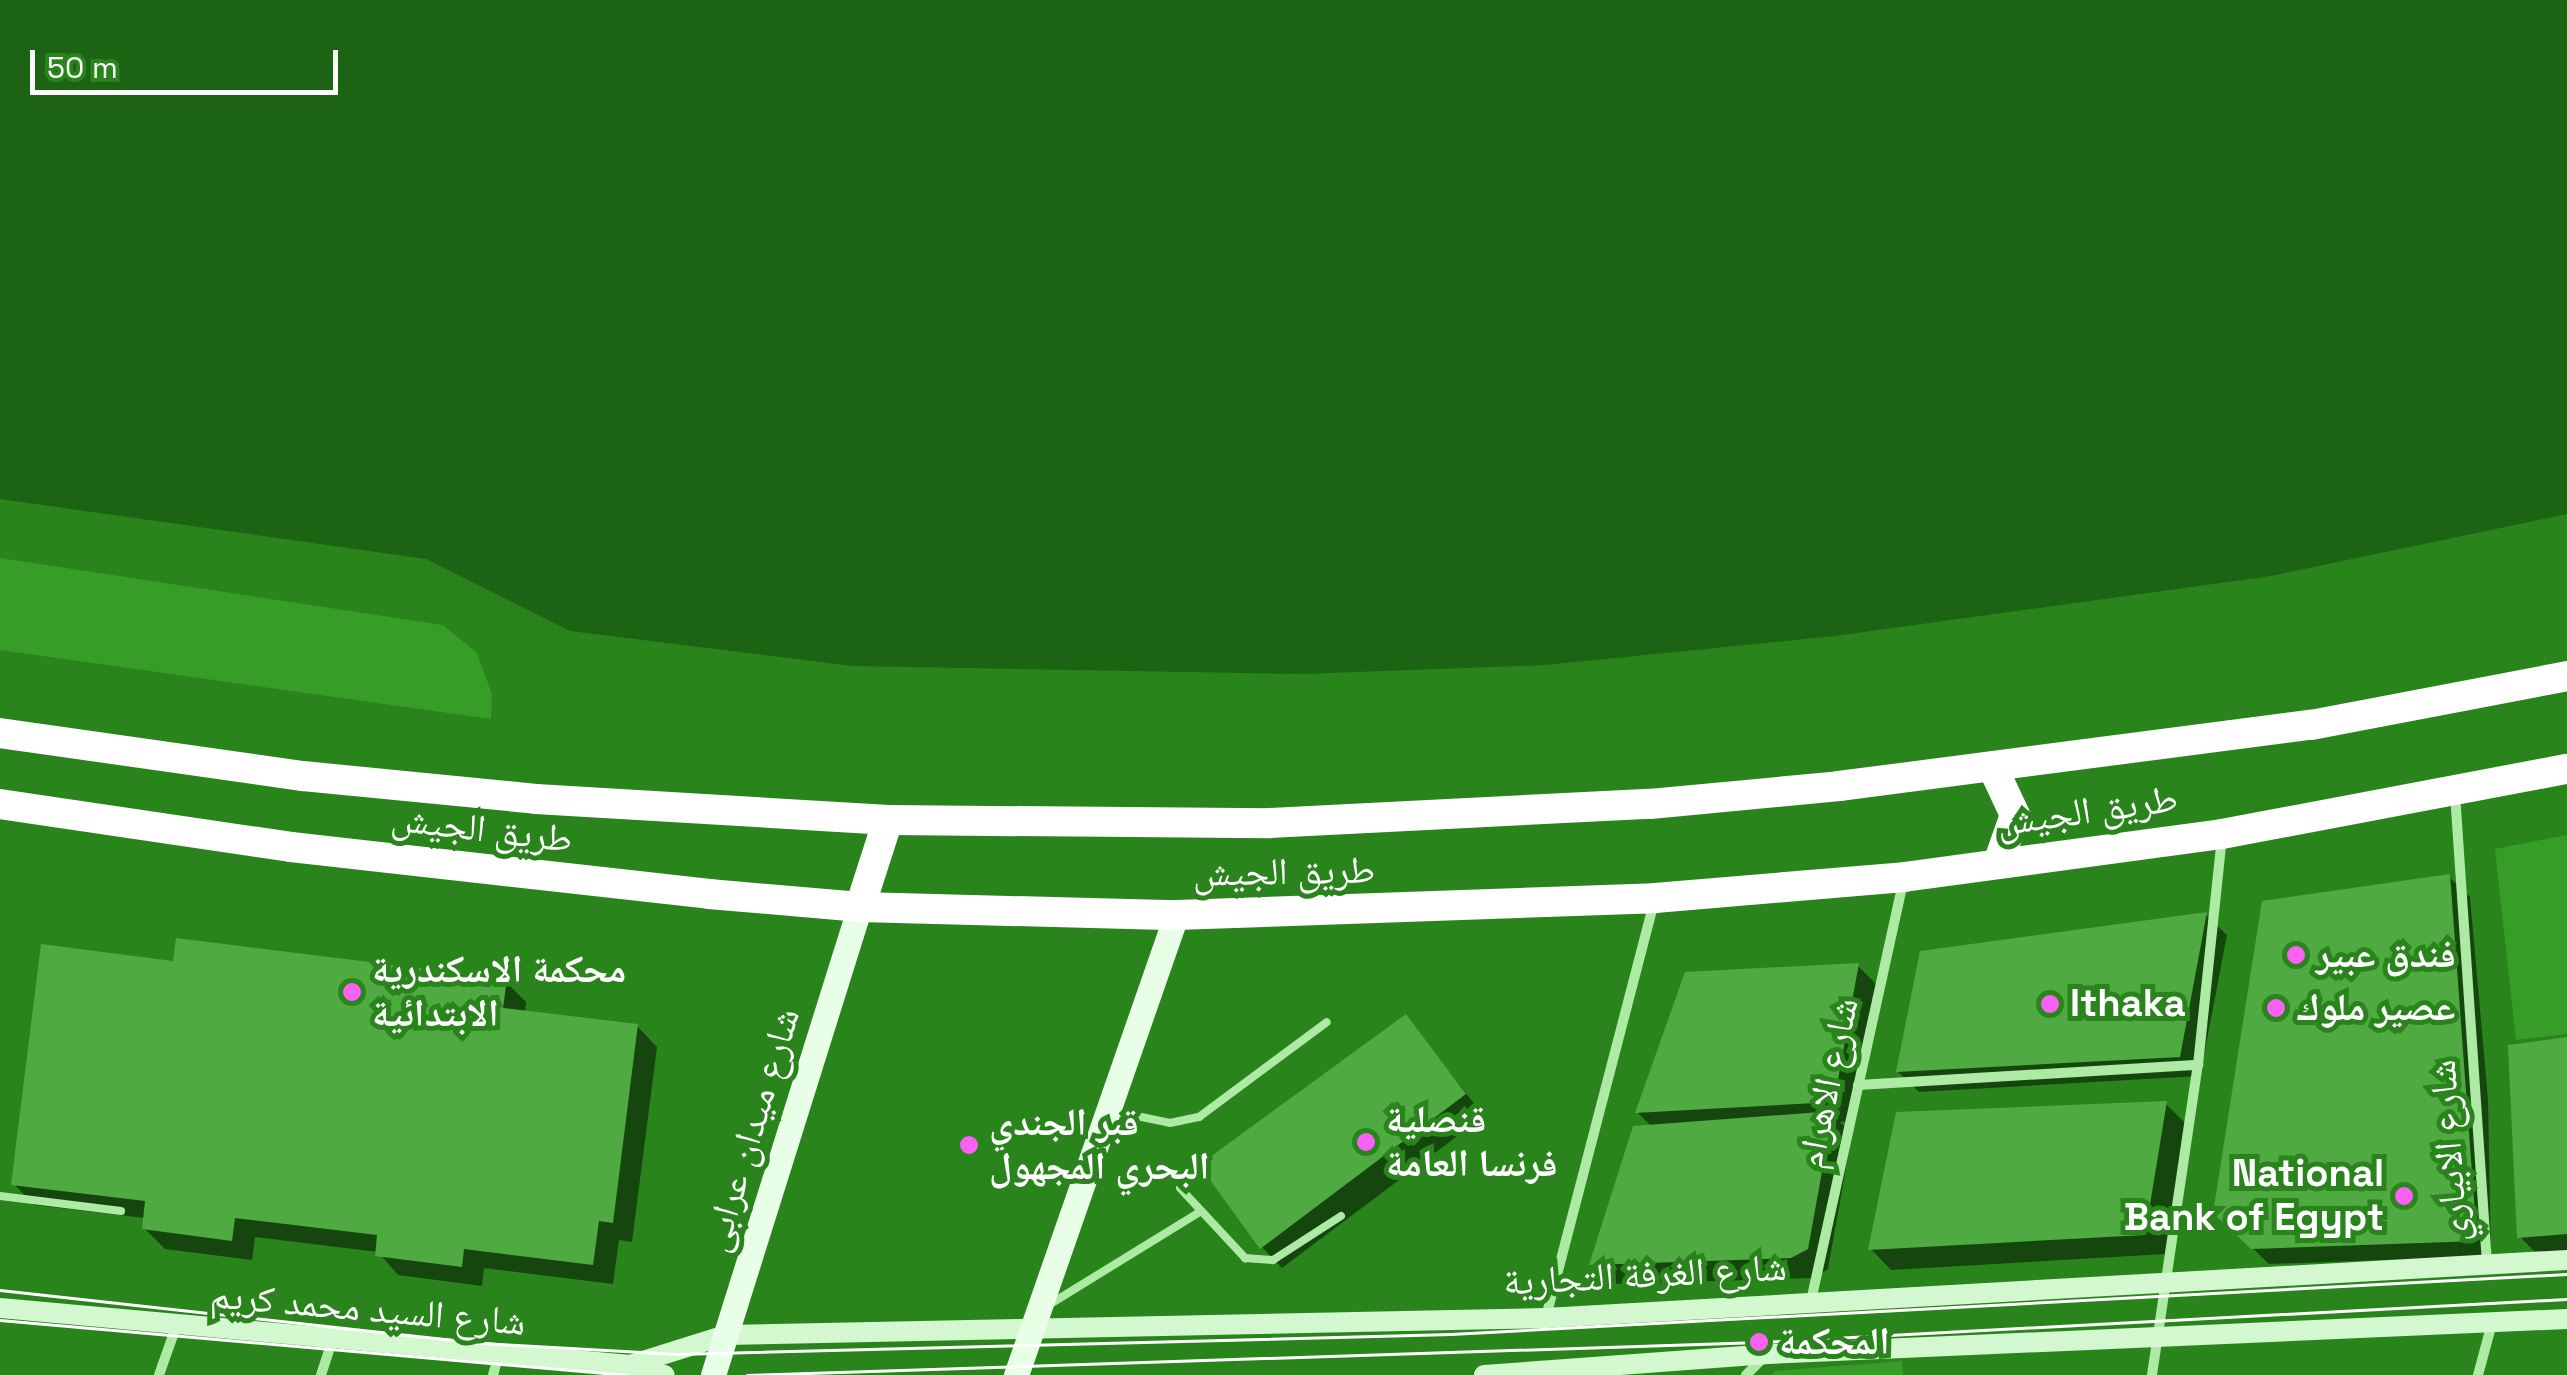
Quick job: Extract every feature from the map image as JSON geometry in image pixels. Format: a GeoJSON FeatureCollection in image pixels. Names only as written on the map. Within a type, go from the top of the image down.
{"type":"FeatureCollection","features":[{"type":"Feature","properties":{"kind":"highway","name":"طريق الجيش"},"geometry":{"type":"LineString","coordinates":[[0,733],[419,788],[888,820],[1078,825],[1460,816],[1994,768],[2311,725],[2567,676]]}},
{"type":"Feature","properties":{"kind":"highway"},"geometry":{"type":"LineString","coordinates":[[1994,768],[2014,816],[1998,863]]}},
{"type":"Feature","properties":{"kind":"highway","name":"طريق الجيش"},"geometry":{"type":"LineString","coordinates":[[0,804],[311,849],[860,907],[1176,915],[1655,898],[1904,878],[2222,834],[2567,769]]}},
{"type":"Feature","properties":{"kind":"highway"},"geometry":{"type":"LineString","coordinates":[[860,907],[888,820]]}},
{"type":"Feature","properties":{"kind":"main road","name":"شارع ميدان عرابى"},"geometry":{"type":"LineString","coordinates":[[713,1375],[860,907]]}},
{"type":"Feature","properties":{"kind":"main road"},"geometry":{"type":"LineString","coordinates":[[1016,1375],[1176,915]]}},
{"type":"Feature","properties":{"kind":"main road","name":"شارع الغرفة التجارية"},"geometry":{"type":"LineString","coordinates":[[726,1335],[1036,1318],[1545,1318],[2567,1260]]}},
{"type":"Feature","properties":{"kind":"main road","name":"شارع السيد محمد كريم"},"geometry":{"type":"LineString","coordinates":[[0,1308],[332,1339],[495,1366],[630,1365],[726,1335]]}},
{"type":"Feature","properties":{"kind":"main road"},"geometry":{"type":"LineString","coordinates":[[1484,1375],[1590,1373],[1768,1354],[2159,1341],[2567,1319]]}},
{"type":"Feature","properties":{"kind":"main road"},"geometry":{"type":"LineString","coordinates":[[630,1365],[664,1375]]}},
{"type":"Feature","properties":{"kind":"street","name":"شارع الابياري"},"geometry":{"type":"LineString","coordinates":[[2455,793],[2487,1266]]}},
{"type":"Feature","properties":{"kind":"street"},"geometry":{"type":"LineString","coordinates":[[2152,1375],[2198,1065],[2222,834]]}},
{"type":"Feature","properties":{"kind":"street","name":"شارع الاهرام"},"geometry":{"type":"LineString","coordinates":[[1811,1301],[1904,878]]}},
{"type":"Feature","properties":{"kind":"street"},"geometry":{"type":"LineString","coordinates":[[1545,1318],[1655,898]]}},
{"type":"Feature","properties":{"kind":"street"},"geometry":{"type":"LineString","coordinates":[[1858,1085],[2198,1065]]}},
{"type":"Feature","properties":{"kind":"street"},"geometry":{"type":"LineString","coordinates":[[2478,1375],[2492,1322]]}},
{"type":"Feature","properties":{"kind":"street"},"geometry":{"type":"LineString","coordinates":[[159,1375],[176,1327]]}},
{"type":"Feature","properties":{"kind":"street"},"geometry":{"type":"LineString","coordinates":[[321,1375],[332,1339]]}},
{"type":"Feature","properties":{"kind":"street"},"geometry":{"type":"LineString","coordinates":[[1746,1375],[1768,1354]]}},
{"type":"Feature","properties":{"kind":"lane"},"geometry":{"type":"LineString","coordinates":[[1109,1110],[1170,1123],[1199,1117],[1327,1022]]}},
{"type":"Feature","properties":{"kind":"lane"},"geometry":{"type":"LineString","coordinates":[[1180,1188],[1245,1258],[1273,1260],[1341,1216]]}},
{"type":"Feature","properties":{"kind":"lane"},"geometry":{"type":"LineString","coordinates":[[0,1196],[120,1211]]}},
{"type":"Feature","properties":{"kind":"lane"},"geometry":{"type":"LineString","coordinates":[[1036,1318],[1200,1212]]}},
{"type":"Feature","properties":{"kind":"shaded area"},"geometry":{"type":"Polygon","coordinates":[[[0,0],[2567,0],[2567,514],[2271,576],[1835,636],[1545,665],[1302,674],[852,666],[570,631],[426,559],[0,499],[0,0]]]}},
{"type":"Feature","properties":{"kind":"shaded area"},"geometry":{"type":"Polygon","coordinates":[[[0,558],[443,625],[477,653],[492,694],[491,719],[0,650],[0,558]]]}},
{"type":"Feature","properties":{"kind":"shaded area"},"geometry":{"type":"Polygon","coordinates":[[[2567,835],[2567,1034],[2516,1040],[2495,849],[2567,835]]]}},
{"type":"Feature","properties":{"kind":"shaded area"},"geometry":{"type":"Polygon","coordinates":[[[1902,1361],[1903,1375],[1771,1375],[1776,1371],[1902,1361]]]}},
{"type":"Feature","properties":{"kind":"building"},"geometry":{"type":"Polygon","coordinates":[[[2450,874],[2477,1241],[2251,1249],[2213,1213],[2262,901],[2450,874]]]}},
{"type":"Feature","properties":{"kind":"building","name":"Ithaka"},"geometry":{"type":"Polygon","coordinates":[[[2207,912],[2180,1057],[1896,1072],[1920,951],[2207,912]]]}},
{"type":"Feature","properties":{"kind":"building"},"geometry":{"type":"Polygon","coordinates":[[[176,938],[507,979],[503,1008],[638,1024],[613,1223],[599,1221],[593,1265],[464,1249],[462,1267],[375,1256],[377,1235],[235,1218],[232,1241],[142,1229],[145,1201],[11,1185],[41,944],[173,961],[176,938]]]}},
{"type":"Feature","properties":{"kind":"building"},"geometry":{"type":"Polygon","coordinates":[[[1859,963],[1834,1102],[1635,1113],[1685,972],[1859,963]]]}},
{"type":"Feature","properties":{"kind":"building"},"geometry":{"type":"Polygon","coordinates":[[[1406,1014],[1466,1094],[1260,1249],[1205,1173],[1206,1160],[1406,1014]]]}},
{"type":"Feature","properties":{"kind":"building"},"geometry":{"type":"Polygon","coordinates":[[[2567,1037],[2567,1234],[2517,1238],[2508,1045],[2567,1037]]]}},
{"type":"Feature","properties":{"kind":"building"},"geometry":{"type":"Polygon","coordinates":[[[2167,1101],[2145,1235],[1868,1250],[1896,1112],[2167,1101]]]}},
{"type":"Feature","properties":{"kind":"building"},"geometry":{"type":"Polygon","coordinates":[[[1833,1111],[1808,1249],[1791,1258],[1589,1265],[1633,1126],[1833,1111]]]}},
{"type":"Feature","properties":{"kind":"tram line"},"geometry":{"type":"LineString","coordinates":[[0,1290],[480,1343],[677,1354],[1451,1334],[2567,1274]]}},
{"type":"Feature","properties":{"kind":"tram line"},"geometry":{"type":"LineString","coordinates":[[747,1375],[1759,1342],[2567,1299]]}},
{"type":"Feature","properties":{"kind":"tram line"},"geometry":{"type":"LineString","coordinates":[[0,1320],[627,1375]]}},
{"type":"Feature","properties":{"kind":"place","name":"فندق عبير"},"geometry":{"type":"Point","coordinates":[2296,955]}},
{"type":"Feature","properties":{"kind":"place","name":"محكمة الاسكندرية الابتدائية"},"geometry":{"type":"Point","coordinates":[352,992]}},
{"type":"Feature","properties":{"kind":"place","name":"Ithaka"},"geometry":{"type":"Point","coordinates":[2050,1004]}},
{"type":"Feature","properties":{"kind":"place","name":"عصير ملوك"},"geometry":{"type":"Point","coordinates":[2276,1008]}},
{"type":"Feature","properties":{"kind":"place","name":"قنصلية فرنسا العامة"},"geometry":{"type":"Point","coordinates":[1366,1142]}},
{"type":"Feature","properties":{"kind":"place","name":"قبر الجندي البحري المجهول"},"geometry":{"type":"Point","coordinates":[969,1145]}},
{"type":"Feature","properties":{"kind":"place","name":"National Bank of Egypt"},"geometry":{"type":"Point","coordinates":[2404,1196]}},
{"type":"Feature","properties":{"kind":"place","name":"المحكمة"},"geometry":{"type":"Point","coordinates":[1759,1342]}}]}
